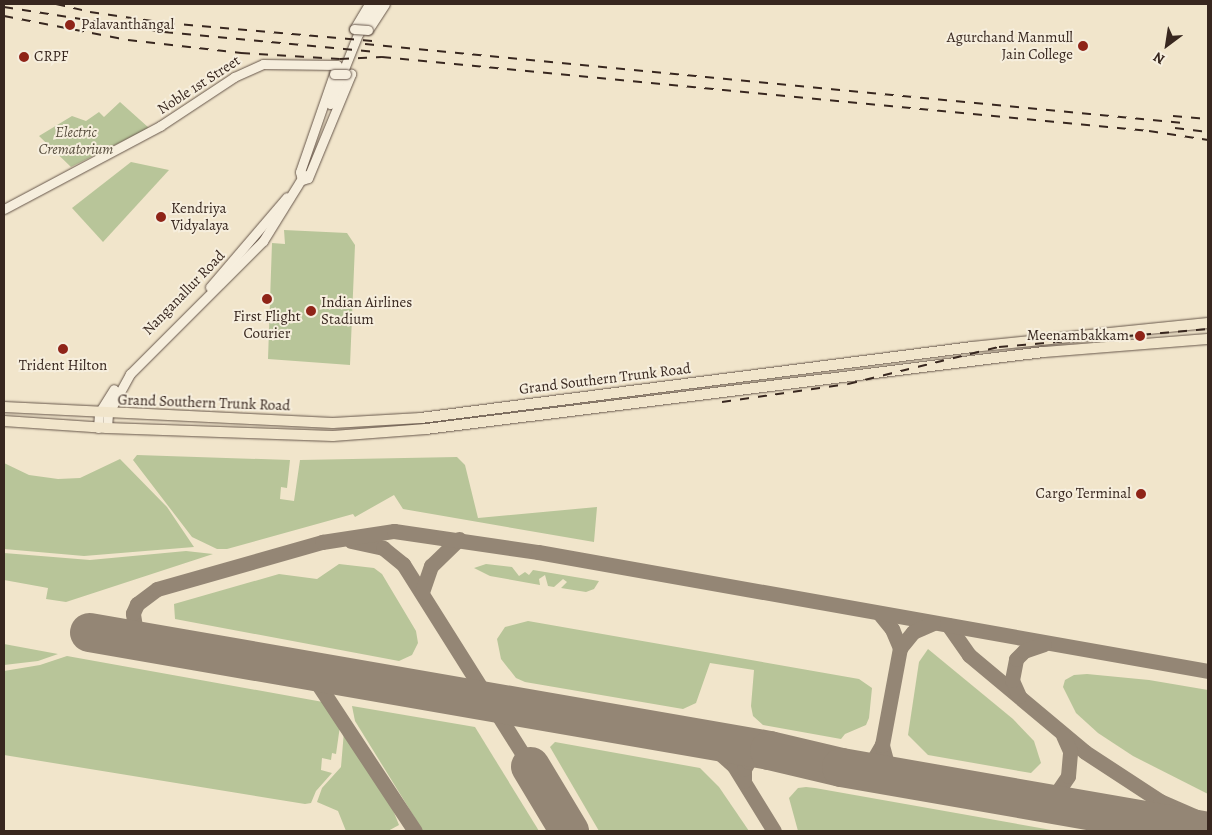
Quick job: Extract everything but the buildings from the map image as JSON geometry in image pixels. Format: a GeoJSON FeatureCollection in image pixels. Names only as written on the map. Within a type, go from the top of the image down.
{"type":"FeatureCollection","features":[{"type":"Feature","properties":{"kind":"main road","name":"Grand Southern Trunk Road"},"geometry":{"type":"LineString","coordinates":[[4,407],[104,414],[333,423],[421,418],[972,347],[1208,324]]}},
{"type":"Feature","properties":{"kind":"main road","name":"Grand Southern Trunk Road"},"geometry":{"type":"LineString","coordinates":[[4,421],[102,428],[333,436],[426,429],[1043,352],[1208,339]]}},
{"type":"Feature","properties":{"kind":"street"},"geometry":{"type":"LineString","coordinates":[[368,4],[354,29],[368,30],[385,4]]}},
{"type":"Feature","properties":{"kind":"street","name":"Nanganallur Road"},"geometry":{"type":"LineString","coordinates":[[104,414],[130,366],[178,324],[263,241],[302,180],[354,43],[376,4]]}},
{"type":"Feature","properties":{"kind":"street","name":"Noble 1st Street"},"geometry":{"type":"LineString","coordinates":[[4,209],[160,126],[252,67],[274,64],[337,65],[334,74]]}},
{"type":"Feature","properties":{"kind":"street"},"geometry":{"type":"LineString","coordinates":[[334,74],[351,74],[308,178],[302,180],[300,172],[334,74]]}},
{"type":"Feature","properties":{"kind":"street"},"geometry":{"type":"LineString","coordinates":[[102,428],[104,414]]}},
{"type":"Feature","properties":{"kind":"green space","name":"Electric Crematorium"},"geometry":{"type":"Polygon","coordinates":[[[120,102],[149,128],[71,167],[39,136],[72,116],[86,121],[99,112],[104,117],[120,102]]]}},
{"type":"Feature","properties":{"kind":"green space"},"geometry":{"type":"Polygon","coordinates":[[[131,162],[169,170],[103,242],[72,208],[131,162]]]}},
{"type":"Feature","properties":{"kind":"green space","name":"Indian Airlines Stadium"},"geometry":{"type":"Polygon","coordinates":[[[284,230],[347,233],[355,245],[350,365],[268,359],[272,243],[285,244],[284,230]]]}},
{"type":"Feature","properties":{"kind":"green space"},"geometry":{"type":"Polygon","coordinates":[[[137,455],[290,460],[287,488],[281,487],[280,499],[294,501],[300,460],[457,457],[465,465],[478,518],[597,507],[594,542],[403,509],[394,495],[355,517],[353,514],[227,549],[217,549],[192,537],[133,460],[137,455]]]}},
{"type":"Feature","properties":{"kind":"green space"},"geometry":{"type":"Polygon","coordinates":[[[120,459],[167,507],[194,547],[84,556],[4,549],[4,463],[29,475],[58,479],[80,478],[120,459]]]}},
{"type":"Feature","properties":{"kind":"green space"},"geometry":{"type":"Polygon","coordinates":[[[186,551],[213,554],[66,602],[46,599],[48,588],[4,580],[4,553],[90,560],[186,551]]]}},
{"type":"Feature","properties":{"kind":"green space"},"geometry":{"type":"Polygon","coordinates":[[[339,564],[374,568],[382,574],[416,631],[418,643],[412,655],[399,661],[175,619],[174,604],[279,574],[317,579],[339,564]]]}},
{"type":"Feature","properties":{"kind":"green space"},"geometry":{"type":"Polygon","coordinates":[[[486,564],[512,567],[519,576],[525,572],[529,575],[533,570],[599,581],[594,589],[586,592],[561,588],[567,582],[563,579],[554,587],[548,586],[545,575],[539,579],[540,585],[490,576],[474,568],[486,564]]]}},
{"type":"Feature","properties":{"kind":"green space"},"geometry":{"type":"Polygon","coordinates":[[[528,621],[859,679],[872,688],[869,718],[866,725],[845,734],[841,739],[763,725],[753,716],[751,706],[754,670],[710,663],[696,703],[683,709],[525,682],[516,678],[501,659],[497,639],[505,627],[528,621]]]}},
{"type":"Feature","properties":{"kind":"green space"},"geometry":{"type":"Polygon","coordinates":[[[4,644],[58,654],[38,661],[4,665],[4,644]]]}},
{"type":"Feature","properties":{"kind":"green space"},"geometry":{"type":"Polygon","coordinates":[[[928,649],[1013,719],[1034,741],[1041,763],[1031,773],[928,755],[908,735],[919,662],[928,649]]]}},
{"type":"Feature","properties":{"kind":"green space"},"geometry":{"type":"Polygon","coordinates":[[[67,656],[323,702],[340,726],[336,754],[332,753],[331,760],[322,758],[321,770],[332,773],[316,791],[311,803],[305,804],[4,755],[4,671],[40,665],[67,656]]]}},
{"type":"Feature","properties":{"kind":"green space"},"geometry":{"type":"Polygon","coordinates":[[[1087,674],[1149,680],[1208,690],[1208,794],[1133,756],[1098,733],[1076,713],[1063,687],[1065,680],[1074,675],[1087,674]]]}},
{"type":"Feature","properties":{"kind":"green space"},"geometry":{"type":"Polygon","coordinates":[[[352,706],[475,727],[539,831],[423,831],[355,721],[352,706]]]}},
{"type":"Feature","properties":{"kind":"green space"},"geometry":{"type":"Polygon","coordinates":[[[344,731],[393,810],[399,825],[388,831],[346,831],[338,811],[317,802],[322,788],[341,767],[344,731]]]}},
{"type":"Feature","properties":{"kind":"green space"},"geometry":{"type":"Polygon","coordinates":[[[555,742],[700,768],[719,787],[749,831],[599,831],[550,747],[555,742]]]}},
{"type":"Feature","properties":{"kind":"green space"},"geometry":{"type":"Polygon","coordinates":[[[806,787],[1057,831],[798,831],[789,798],[798,788],[806,787]]]}},
{"type":"Feature","properties":{"kind":"taxiway"},"geometry":{"type":"LineString","coordinates":[[146,642],[136,633],[133,613],[137,604],[157,589],[322,542],[394,531],[538,552],[1208,671]]}},
{"type":"Feature","properties":{"kind":"taxiway"},"geometry":{"type":"LineString","coordinates":[[422,592],[431,566],[459,539]]}},
{"type":"Feature","properties":{"kind":"taxiway"},"geometry":{"type":"LineString","coordinates":[[351,541],[383,548],[403,564],[530,766]]}},
{"type":"Feature","properties":{"kind":"taxiway"},"geometry":{"type":"LineString","coordinates":[[879,613],[892,629],[900,648]]}},
{"type":"Feature","properties":{"kind":"taxiway"},"geometry":{"type":"LineString","coordinates":[[900,778],[887,764],[882,745],[900,648],[913,632],[933,623]]}},
{"type":"Feature","properties":{"kind":"taxiway"},"geometry":{"type":"LineString","coordinates":[[948,625],[969,655],[1085,752],[1160,801],[1208,822]]}},
{"type":"Feature","properties":{"kind":"taxiway"},"geometry":{"type":"LineString","coordinates":[[1019,696],[1012,680],[1016,659],[1024,651],[1044,644]]}},
{"type":"Feature","properties":{"kind":"taxiway"},"geometry":{"type":"LineString","coordinates":[[308,669],[415,831]]}},
{"type":"Feature","properties":{"kind":"taxiway"},"geometry":{"type":"LineString","coordinates":[[1045,803],[1058,791],[1068,776],[1070,751],[1063,735]]}},
{"type":"Feature","properties":{"kind":"taxiway"},"geometry":{"type":"LineString","coordinates":[[704,739],[734,766],[774,831]]}},
{"type":"Feature","properties":{"kind":"taxiway"},"geometry":{"type":"LineString","coordinates":[[859,771],[872,762],[882,745]]}},
{"type":"Feature","properties":{"kind":"taxiway"},"geometry":{"type":"LineString","coordinates":[[744,781],[744,769],[748,762],[756,754],[769,750]]}},
{"type":"Feature","properties":{"kind":"taxiway"},"geometry":{"type":"LineString","coordinates":[[561,816],[562,831]]}},
{"type":"Feature","properties":{"kind":"runway"},"geometry":{"type":"LineString","coordinates":[[89,632],[769,750],[841,767],[1206,831]]}},
{"type":"Feature","properties":{"kind":"runway"},"geometry":{"type":"LineString","coordinates":[[530,766],[569,831]]}},
{"type":"Feature","properties":{"kind":"railway"},"geometry":{"type":"LineString","coordinates":[[56,4],[90,12],[166,23],[372,41]]}},
{"type":"Feature","properties":{"kind":"railway"},"geometry":{"type":"LineString","coordinates":[[4,7],[164,32],[376,52]]}},
{"type":"Feature","properties":{"kind":"railway"},"geometry":{"type":"LineString","coordinates":[[4,16],[128,40],[241,53],[340,59],[382,57],[1149,131],[1208,140]]}},
{"type":"Feature","properties":{"kind":"railway"},"geometry":{"type":"LineString","coordinates":[[365,44],[1183,123]]}},
{"type":"Feature","properties":{"kind":"railway"},"geometry":{"type":"LineString","coordinates":[[1173,116],[1208,119]]}},
{"type":"Feature","properties":{"kind":"railway"},"geometry":{"type":"LineString","coordinates":[[1175,128],[1208,132]]}},
{"type":"Feature","properties":{"kind":"railway"},"geometry":{"type":"LineString","coordinates":[[722,402],[848,384],[999,347],[1208,329]]}},
{"type":"Feature","properties":{"kind":"place","name":"Palavanthangal"},"geometry":{"type":"Point","coordinates":[70,25]}},
{"type":"Feature","properties":{"kind":"place","name":"Agurchand Manmull Jain College"},"geometry":{"type":"Point","coordinates":[1083,46]}},
{"type":"Feature","properties":{"kind":"place","name":"CRPF"},"geometry":{"type":"Point","coordinates":[24,57]}},
{"type":"Feature","properties":{"kind":"place","name":"Kendriya Vidyalaya"},"geometry":{"type":"Point","coordinates":[161,217]}},
{"type":"Feature","properties":{"kind":"place","name":"First Flight Courier"},"geometry":{"type":"Point","coordinates":[267,299]}},
{"type":"Feature","properties":{"kind":"place","name":"Indian Airlines Stadium"},"geometry":{"type":"Point","coordinates":[311,311]}},
{"type":"Feature","properties":{"kind":"place","name":"Meenambakkam"},"geometry":{"type":"Point","coordinates":[1140,336]}},
{"type":"Feature","properties":{"kind":"place","name":"Trident Hilton"},"geometry":{"type":"Point","coordinates":[63,349]}},
{"type":"Feature","properties":{"kind":"place","name":"Cargo Terminal"},"geometry":{"type":"Point","coordinates":[1141,494]}}]}
